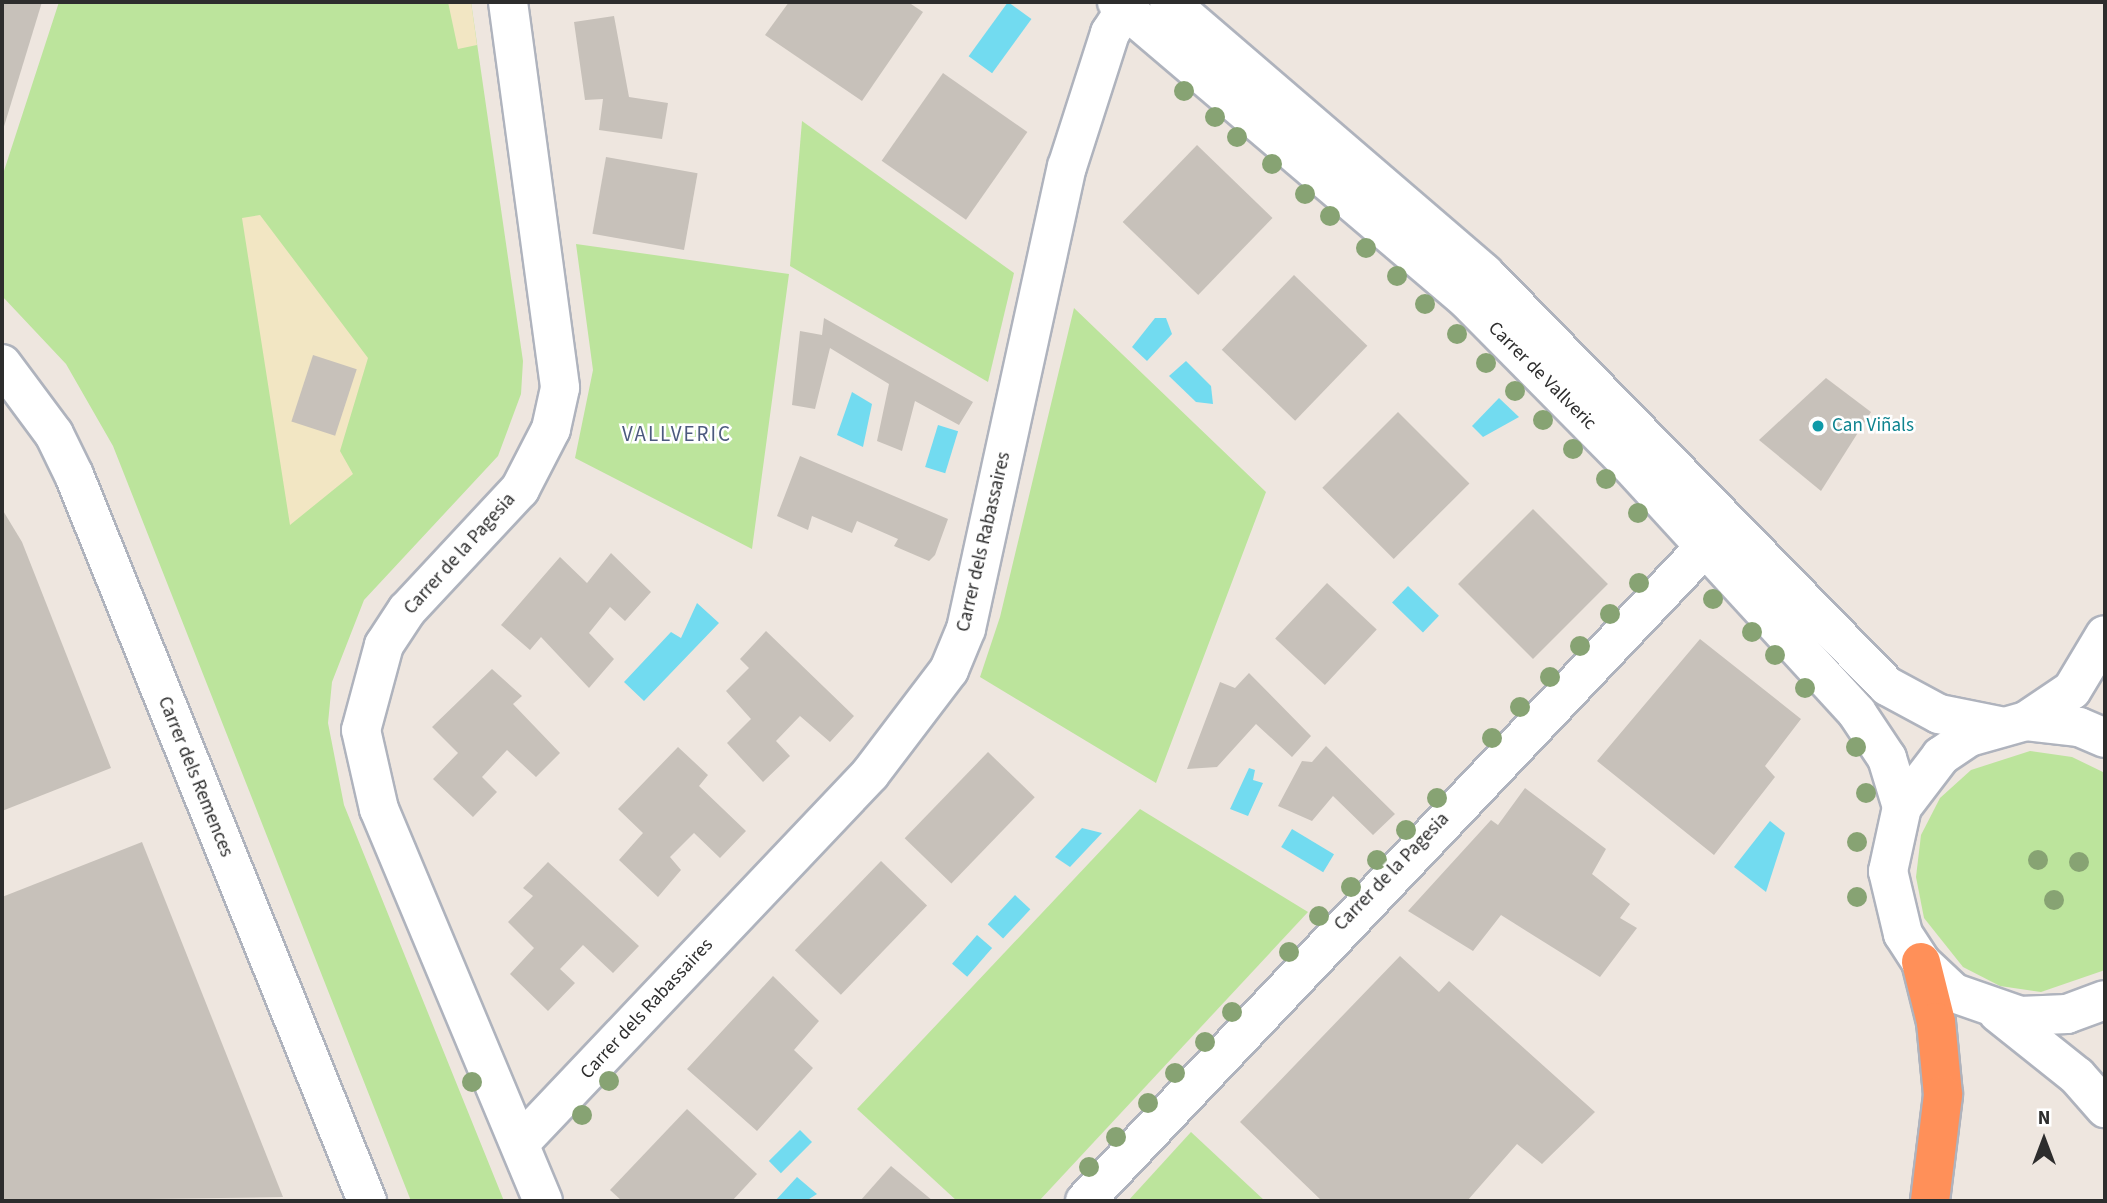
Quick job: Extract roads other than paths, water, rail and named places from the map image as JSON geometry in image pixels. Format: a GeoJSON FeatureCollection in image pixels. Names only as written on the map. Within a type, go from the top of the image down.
{"type":"FeatureCollection","features":[{"type":"Feature","properties":{"kind":"highway"},"geometry":{"type":"LineString","coordinates":[[1920,962],[1936,1022],[1942,1095],[1930,1201]]}},
{"type":"Feature","properties":{"kind":"street","name":"Carrer de la Pagesia"},"geometry":{"type":"LineString","coordinates":[[508,2],[559,388],[547,439],[520,489],[407,610],[384,645],[361,730],[379,809],[542,1201]]}},
{"type":"Feature","properties":{"kind":"street","name":"Carrer de Vallveric"},"geometry":{"type":"LineString","coordinates":[[1169,2],[1485,273],[1887,686],[1939,714],[2012,724],[2078,727],[2105,738]]}},
{"type":"Feature","properties":{"kind":"street","name":"Carrer dels Rabassaires"},"geometry":{"type":"LineString","coordinates":[[520,1143],[870,774],[949,670],[966,629],[1067,167],[1110,33],[1124,4]]}},
{"type":"Feature","properties":{"kind":"street","name":"Carrer de Vallveric"},"geometry":{"type":"LineString","coordinates":[[1124,4],[1466,299],[1704,548],[1876,738],[1902,807]]}},
{"type":"Feature","properties":{"kind":"street","name":"Carrer dels Remences"},"geometry":{"type":"LineString","coordinates":[[2,364],[54,434],[74,475],[367,1201]]}},
{"type":"Feature","properties":{"kind":"street","name":"Carrer de la Pagesia"},"geometry":{"type":"LineString","coordinates":[[1085,1201],[1704,548]]}},
{"type":"Feature","properties":{"kind":"street"},"geometry":{"type":"LineString","coordinates":[[2105,635],[2072,690],[2012,724],[1941,755],[1902,807],[1891,838],[1889,881],[1903,934],[1920,962],[1955,993],[1996,1012],[2077,1076],[2105,1108]]}},
{"type":"Feature","properties":{"kind":"street"},"geometry":{"type":"LineString","coordinates":[[1996,1012],[2044,1017],[2105,1000]]}},
{"type":"Feature","properties":{"kind":"water"},"geometry":{"type":"Polygon","coordinates":[[[1008,2],[1031,19],[992,73],[969,56],[1008,2]]]}},
{"type":"Feature","properties":{"kind":"water"},"geometry":{"type":"Polygon","coordinates":[[[1155,318],[1166,318],[1172,334],[1147,361],[1132,347],[1155,318]]]}},
{"type":"Feature","properties":{"kind":"water"},"geometry":{"type":"Polygon","coordinates":[[[1186,361],[1211,386],[1213,404],[1196,402],[1169,376],[1186,361]]]}},
{"type":"Feature","properties":{"kind":"water"},"geometry":{"type":"Polygon","coordinates":[[[852,392],[872,404],[863,447],[837,435],[852,392]]]}},
{"type":"Feature","properties":{"kind":"water"},"geometry":{"type":"Polygon","coordinates":[[[1499,398],[1519,417],[1483,437],[1472,426],[1499,398]]]}},
{"type":"Feature","properties":{"kind":"water"},"geometry":{"type":"Polygon","coordinates":[[[938,425],[958,431],[945,473],[925,467],[938,425]]]}},
{"type":"Feature","properties":{"kind":"water"},"geometry":{"type":"Polygon","coordinates":[[[1408,586],[1439,616],[1423,632],[1392,603],[1408,586]]]}},
{"type":"Feature","properties":{"kind":"water"},"geometry":{"type":"Polygon","coordinates":[[[697,603],[719,623],[644,701],[624,682],[671,632],[681,638],[697,603]]]}},
{"type":"Feature","properties":{"kind":"water"},"geometry":{"type":"Polygon","coordinates":[[[1249,768],[1255,770],[1253,780],[1263,783],[1248,816],[1230,809],[1249,768]]]}},
{"type":"Feature","properties":{"kind":"water"},"geometry":{"type":"Polygon","coordinates":[[[1770,821],[1785,833],[1766,892],[1734,867],[1770,821]]]}},
{"type":"Feature","properties":{"kind":"water"},"geometry":{"type":"Polygon","coordinates":[[[1082,828],[1102,833],[1070,867],[1055,857],[1082,828]]]}},
{"type":"Feature","properties":{"kind":"water"},"geometry":{"type":"Polygon","coordinates":[[[1292,829],[1334,854],[1323,872],[1281,847],[1292,829]]]}},
{"type":"Feature","properties":{"kind":"water"},"geometry":{"type":"Polygon","coordinates":[[[1015,895],[1030,909],[1003,939],[988,924],[1015,895]]]}},
{"type":"Feature","properties":{"kind":"water"},"geometry":{"type":"Polygon","coordinates":[[[977,935],[992,948],[967,977],[952,964],[977,935]]]}},
{"type":"Feature","properties":{"kind":"water"},"geometry":{"type":"Polygon","coordinates":[[[800,1130],[812,1142],[781,1173],[769,1161],[800,1130]]]}},
{"type":"Feature","properties":{"kind":"water"},"geometry":{"type":"Polygon","coordinates":[[[797,1177],[817,1194],[806,1201],[775,1201],[797,1177]]]}},
{"type":"Feature","properties":{"kind":"place","name":"Can Viñals"},"geometry":{"type":"Point","coordinates":[1818,426]}},
{"type":"Feature","properties":{"kind":"district","name":"VALLVERIC"},"geometry":{"type":"Point","coordinates":[677,434]}}]}
